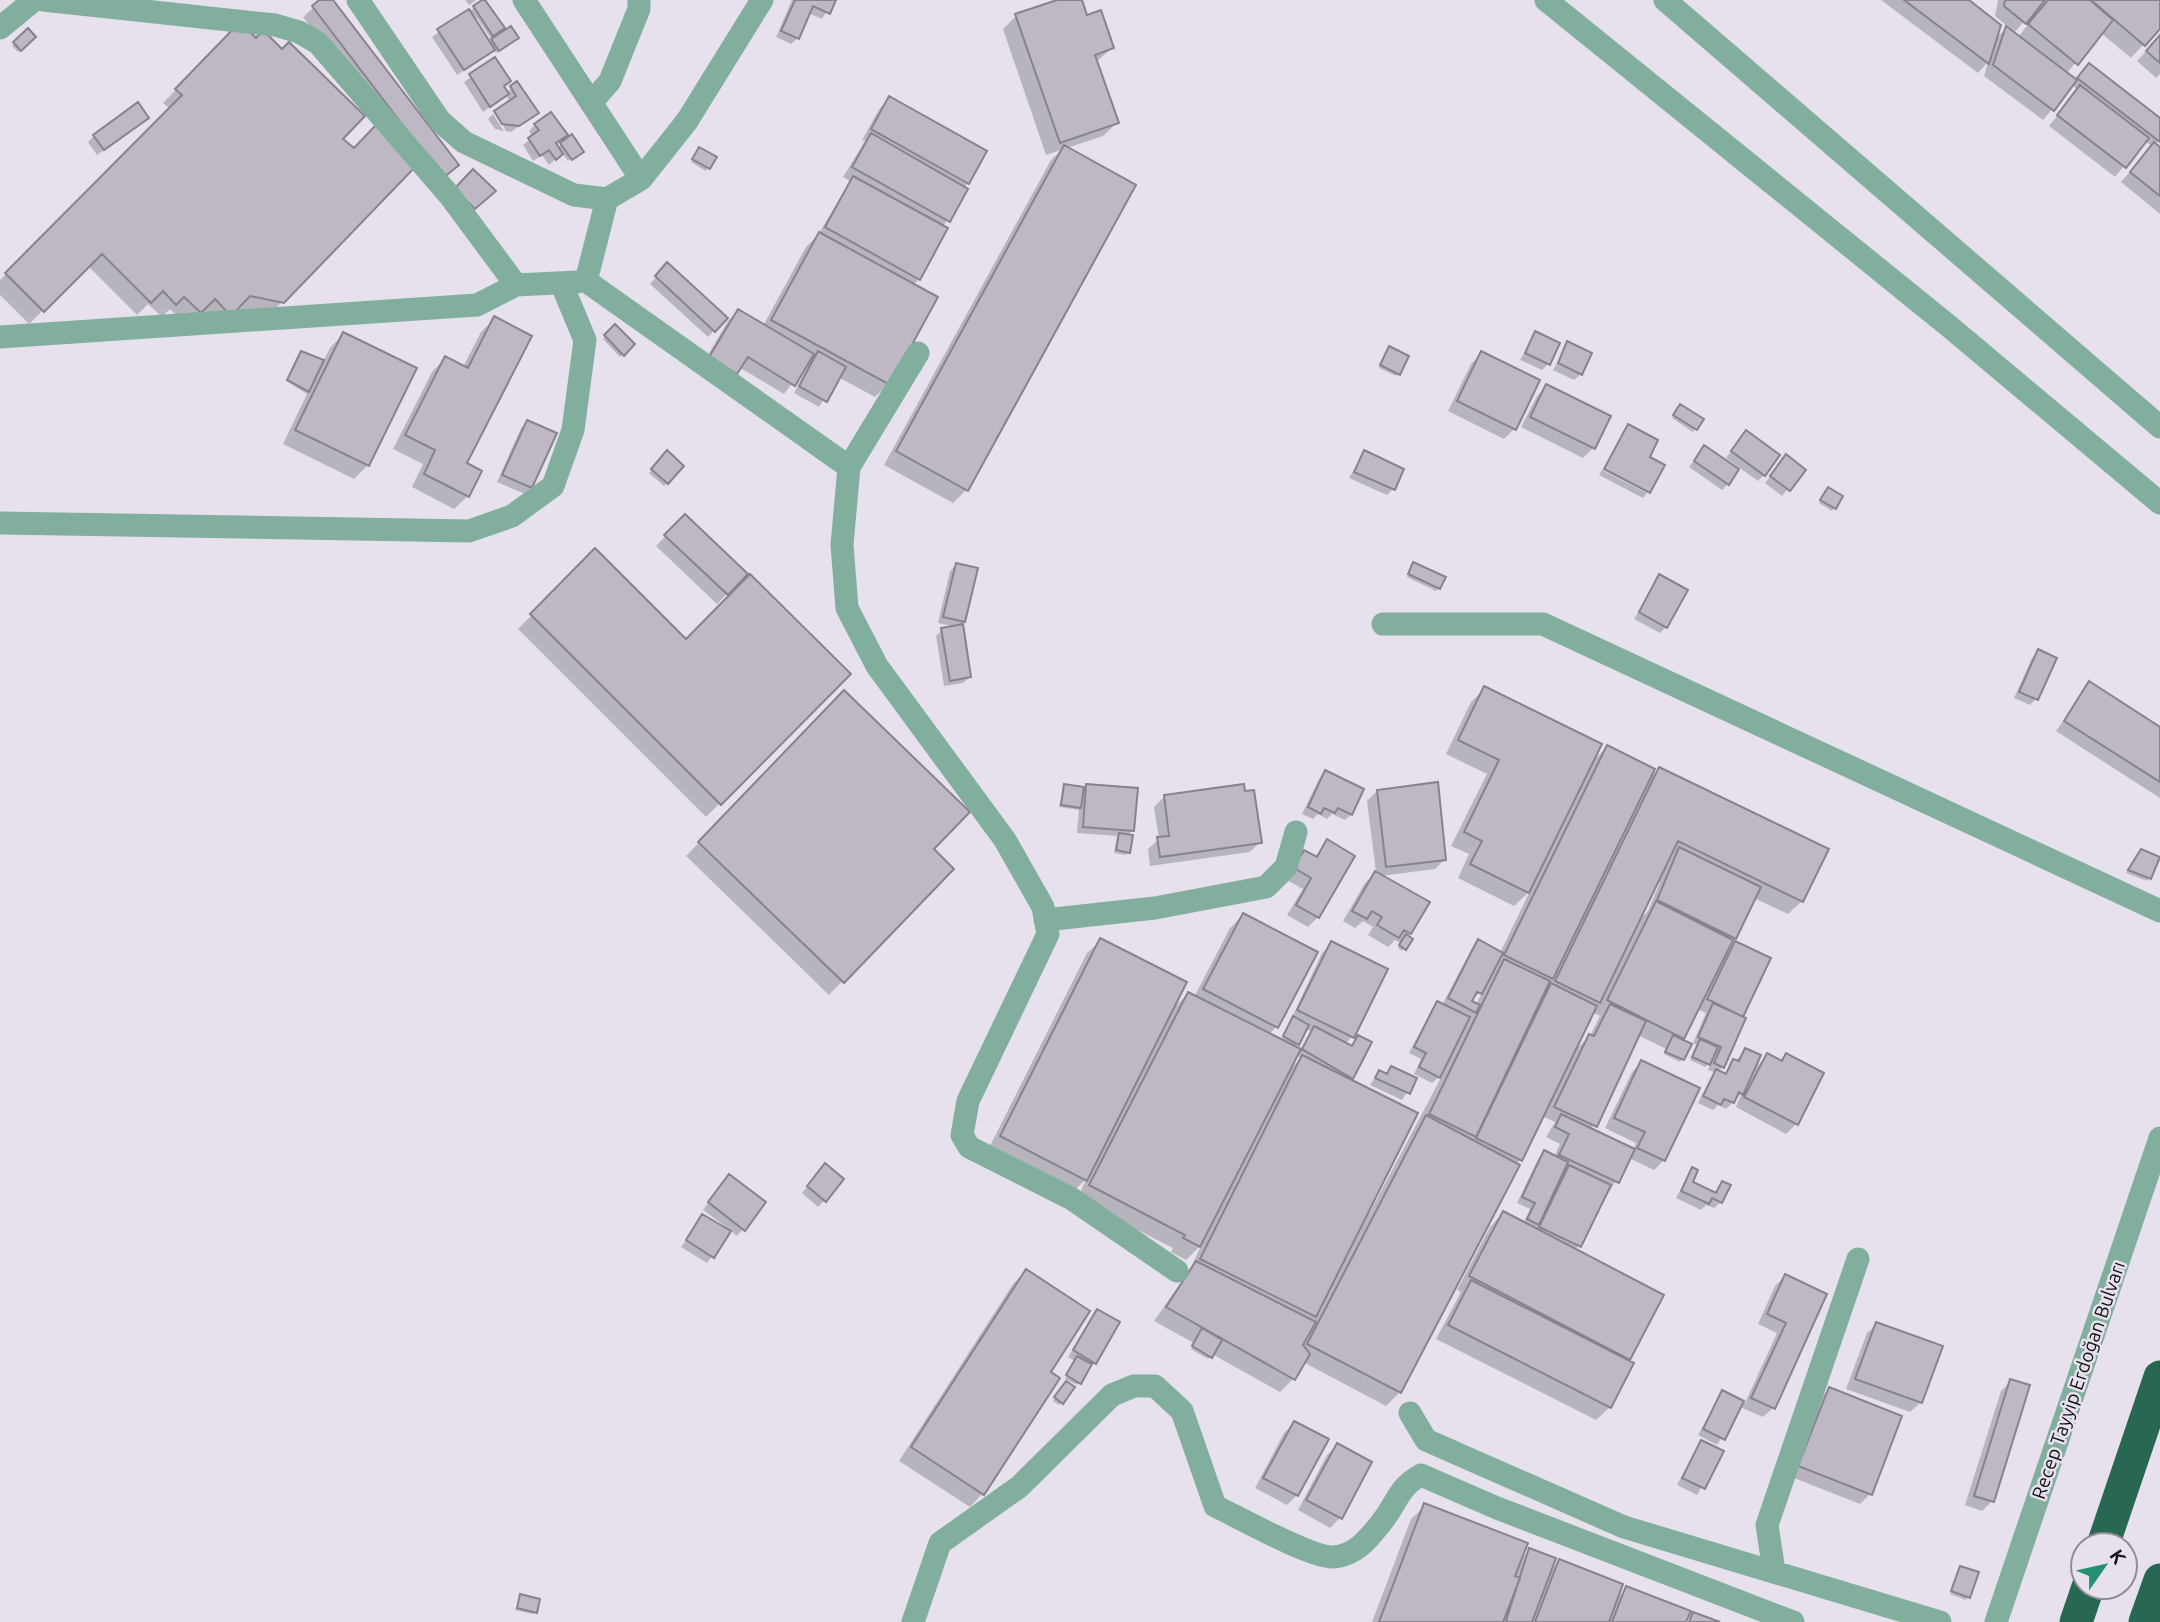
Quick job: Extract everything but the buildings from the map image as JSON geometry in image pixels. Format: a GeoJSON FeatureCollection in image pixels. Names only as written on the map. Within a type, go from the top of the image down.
{"type":"FeatureCollection","features":[{"type":"Feature","properties":{"kind":"highway"},"geometry":{"type":"LineString","coordinates":[[2107,1531],[2160,1377]]}},
{"type":"Feature","properties":{"kind":"highway"},"geometry":{"type":"LineString","coordinates":[[2145,1622],[2160,1580]]}},
{"type":"Feature","properties":{"kind":"highway"},"geometry":{"type":"LineString","coordinates":[[2076,1622],[2083,1601]]}},
{"type":"Feature","properties":{"kind":"street"},"geometry":{"type":"LineString","coordinates":[[0,28],[34,0]]}},
{"type":"Feature","properties":{"kind":"street"},"geometry":{"type":"LineString","coordinates":[[43,0],[275,25],[299,32],[318,43],[450,196],[516,285]]}},
{"type":"Feature","properties":{"kind":"street"},"geometry":{"type":"LineString","coordinates":[[358,0],[440,121],[464,142],[574,195],[607,199],[641,179],[687,121],[762,0]]}},
{"type":"Feature","properties":{"kind":"street"},"geometry":{"type":"LineString","coordinates":[[524,0],[641,179]]}},
{"type":"Feature","properties":{"kind":"street"},"geometry":{"type":"LineString","coordinates":[[591,103],[610,80],[639,9],[639,0]]}},
{"type":"Feature","properties":{"kind":"street"},"geometry":{"type":"LineString","coordinates":[[1546,0],[1950,327],[2160,503]]}},
{"type":"Feature","properties":{"kind":"street"},"geometry":{"type":"LineString","coordinates":[[1665,0],[2160,426]]}},
{"type":"Feature","properties":{"kind":"street"},"geometry":{"type":"LineString","coordinates":[[586,281],[607,199]]}},
{"type":"Feature","properties":{"kind":"street"},"geometry":{"type":"LineString","coordinates":[[0,337],[477,305],[516,285],[562,285],[586,281],[849,467]]}},
{"type":"Feature","properties":{"kind":"street"},"geometry":{"type":"LineString","coordinates":[[0,523],[469,531],[512,516],[553,486],[573,430],[585,340],[562,285]]}},
{"type":"Feature","properties":{"kind":"street"},"geometry":{"type":"LineString","coordinates":[[919,353],[849,467],[842,545],[847,608],[877,666],[1005,840],[1037,895],[1048,933],[968,1101],[962,1135],[970,1147],[1072,1199],[1177,1271]]}},
{"type":"Feature","properties":{"kind":"street"},"geometry":{"type":"LineString","coordinates":[[1383,624],[1543,624],[2160,911]]}},
{"type":"Feature","properties":{"kind":"street"},"geometry":{"type":"LineString","coordinates":[[1045,920],[1155,908],[1266,887],[1286,867],[1296,832]]}},
{"type":"Feature","properties":{"kind":"street","name":"Recep Tayyip Erdoğan Bulvarı"},"geometry":{"type":"LineString","coordinates":[[1996,1622],[2160,1138]]}},
{"type":"Feature","properties":{"kind":"street"},"geometry":{"type":"LineString","coordinates":[[1774,1571],[1767,1525],[1858,1259]]}},
{"type":"Feature","properties":{"kind":"street"},"geometry":{"type":"LineString","coordinates":[[913,1622],[940,1543],[1019,1487],[1112,1395],[1134,1386],[1155,1386],[1182,1411],[1215,1506],[1298,1545],[1332,1557],[1358,1549],[1384,1520],[1405,1483],[1421,1475],[1497,1508],[1793,1622]]}},
{"type":"Feature","properties":{"kind":"street"},"geometry":{"type":"LineString","coordinates":[[1409,1412],[1426,1440],[1624,1527],[1940,1622]]}}]}
